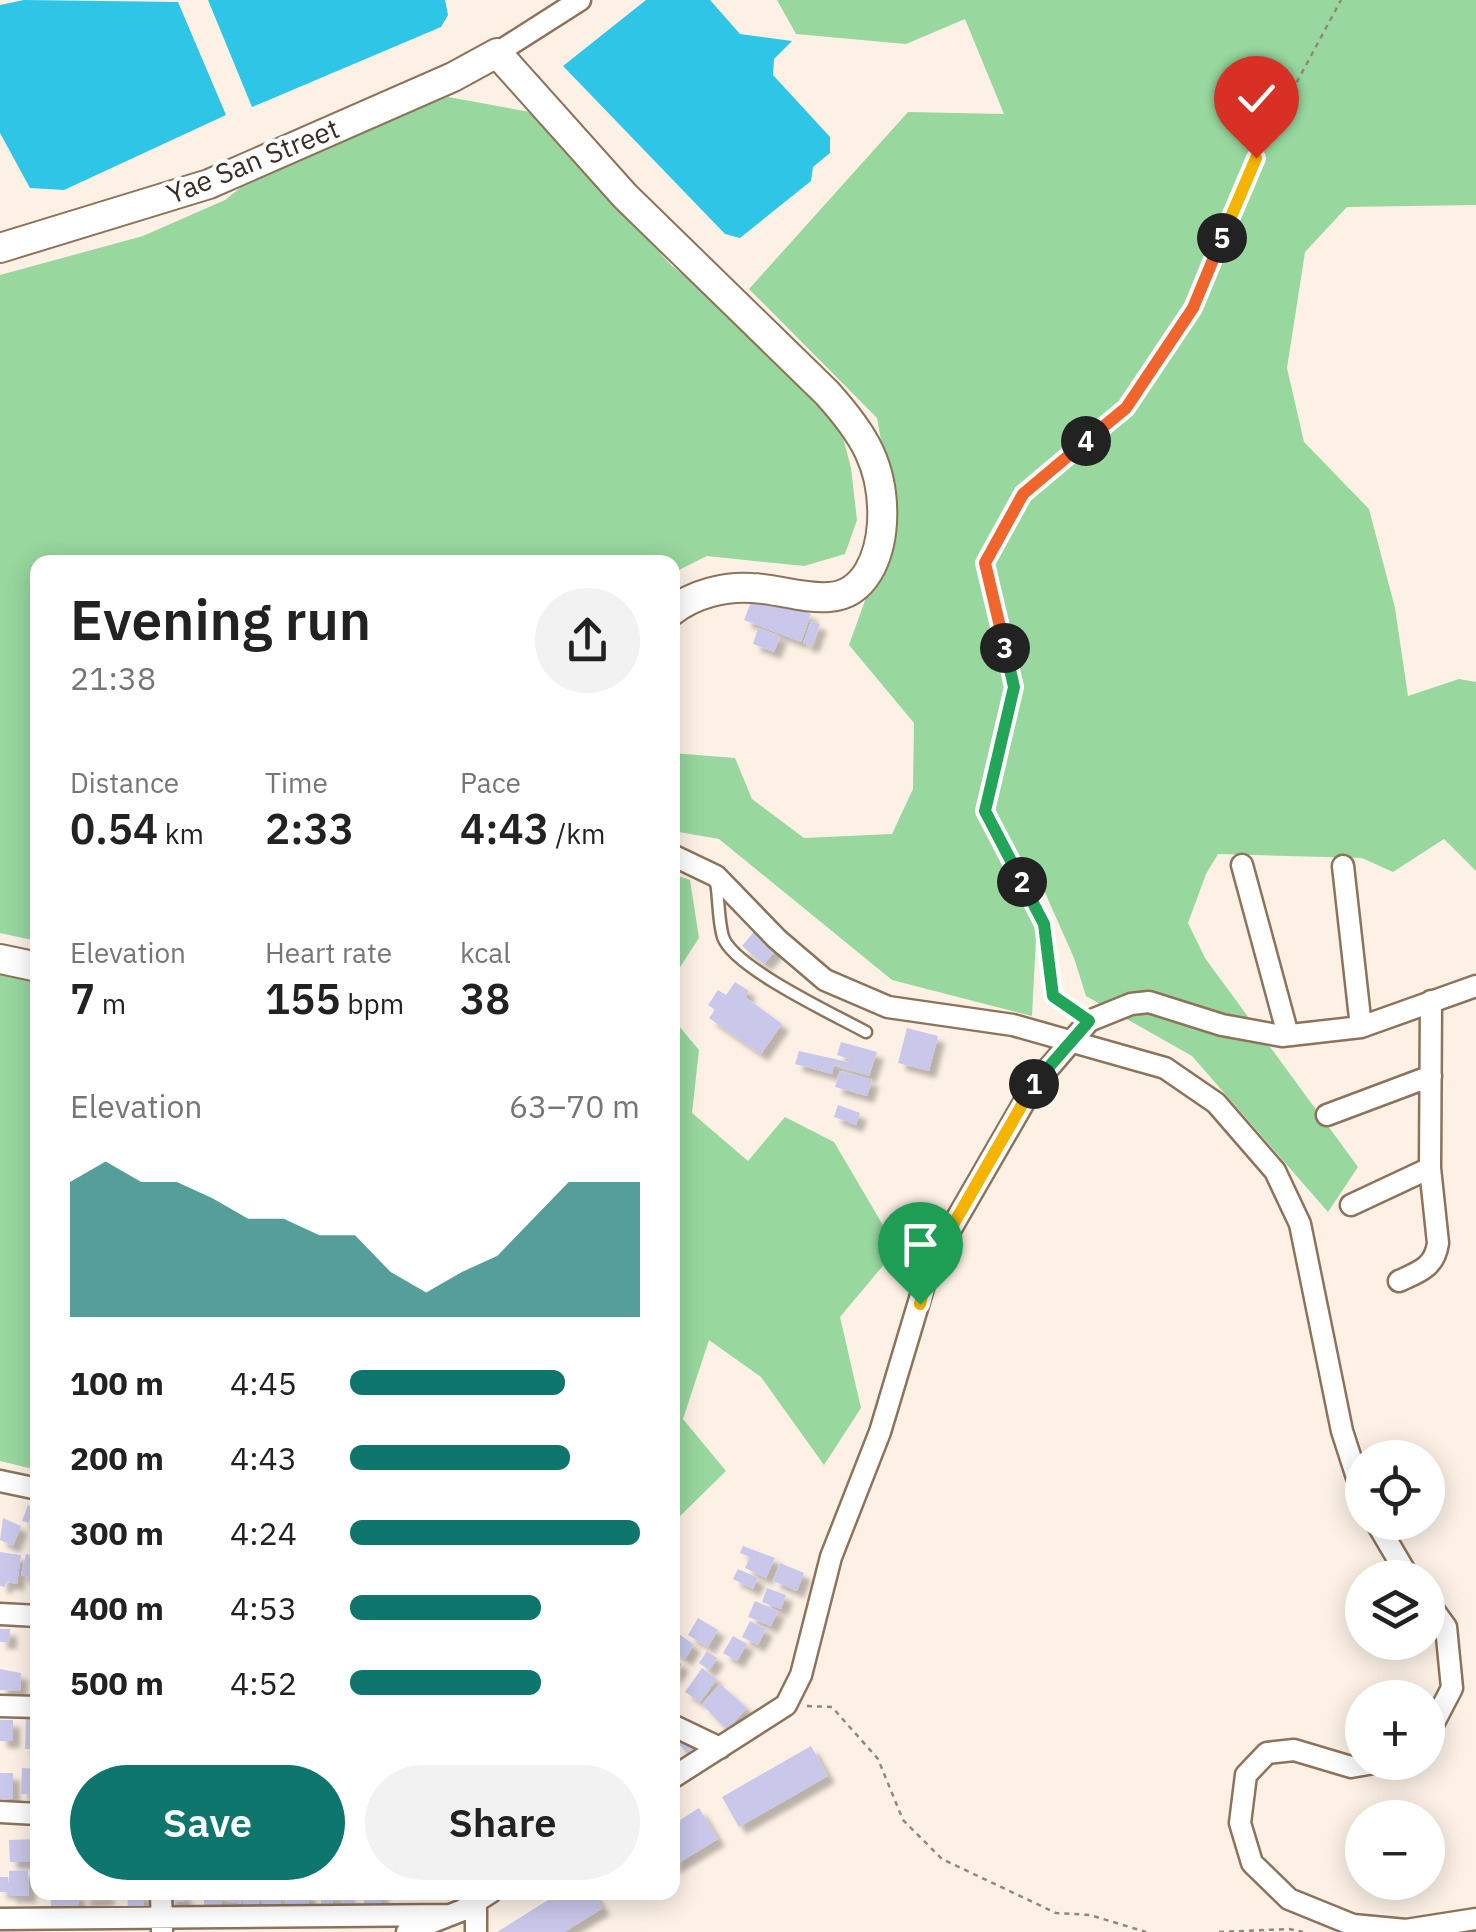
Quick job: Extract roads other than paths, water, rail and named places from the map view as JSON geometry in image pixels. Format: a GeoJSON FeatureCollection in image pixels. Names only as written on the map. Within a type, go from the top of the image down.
{"type":"FeatureCollection","features":[{"type":"Feature","properties":{"kind":"main road","name":"Yae San Street"},"geometry":{"type":"LineString","coordinates":[[0,248],[209,184],[453,77],[498,53]]}},
{"type":"Feature","properties":{"kind":"main road"},"geometry":{"type":"LineString","coordinates":[[498,53],[624,196],[828,392],[858,427],[873,460],[881,494],[878,553],[866,578],[849,591],[830,598],[748,587],[714,591],[680,605]]}},
{"type":"Feature","properties":{"kind":"main road"},"geometry":{"type":"LineString","coordinates":[[0,960],[30,966]]}},
{"type":"Feature","properties":{"kind":"street"},"geometry":{"type":"LineString","coordinates":[[498,53],[580,0]]}},
{"type":"Feature","properties":{"kind":"street"},"geometry":{"type":"LineString","coordinates":[[680,859],[716,876],[776,939],[825,980],[888,1006],[1013,1025],[1164,1068],[1216,1102],[1275,1171],[1300,1224],[1345,1440]]}},
{"type":"Feature","properties":{"kind":"street"},"geometry":{"type":"LineString","coordinates":[[1242,865],[1288,1035]]}},
{"type":"Feature","properties":{"kind":"street"},"geometry":{"type":"LineString","coordinates":[[1343,866],[1361,1027]]}},
{"type":"Feature","properties":{"kind":"street"},"geometry":{"type":"LineString","coordinates":[[680,1773],[786,1705],[802,1675],[831,1557],[880,1432],[930,1265],[1034,1084],[1089,1021],[1132,1004],[1149,1002],[1222,1025],[1288,1035],[1361,1027],[1476,986]]}},
{"type":"Feature","properties":{"kind":"street"},"geometry":{"type":"LineString","coordinates":[[1399,1281],[1426,1268],[1436,1255],[1430,1168],[1431,1002]]}},
{"type":"Feature","properties":{"kind":"street"},"geometry":{"type":"LineString","coordinates":[[1327,1116],[1431,1076]]}},
{"type":"Feature","properties":{"kind":"street"},"geometry":{"type":"LineString","coordinates":[[1351,1205],[1430,1168]]}},
{"type":"Feature","properties":{"kind":"street"},"geometry":{"type":"LineString","coordinates":[[0,1481],[30,1487]]}},
{"type":"Feature","properties":{"kind":"street"},"geometry":{"type":"LineString","coordinates":[[0,1614],[30,1616]]}},
{"type":"Feature","properties":{"kind":"street"},"geometry":{"type":"LineString","coordinates":[[1445,1625],[1452,1688],[1445,1701]]}},
{"type":"Feature","properties":{"kind":"street"},"geometry":{"type":"LineString","coordinates":[[0,1706],[30,1707]]}},
{"type":"Feature","properties":{"kind":"street"},"geometry":{"type":"LineString","coordinates":[[680,1729],[720,1748]]}},
{"type":"Feature","properties":{"kind":"street"},"geometry":{"type":"LineString","coordinates":[[1345,1765],[1294,1750],[1267,1753],[1246,1775],[1240,1823],[1252,1863],[1289,1898],[1353,1925],[1406,1930],[1476,1919]]}},
{"type":"Feature","properties":{"kind":"street"},"geometry":{"type":"LineString","coordinates":[[0,1812],[30,1814]]}},
{"type":"Feature","properties":{"kind":"street"},"geometry":{"type":"LineString","coordinates":[[407,1932],[478,1900]]}},
{"type":"Feature","properties":{"kind":"street"},"geometry":{"type":"LineString","coordinates":[[476,1932],[483,1900]]}},
{"type":"Feature","properties":{"kind":"street"},"geometry":{"type":"LineString","coordinates":[[0,1919],[162,1925],[451,1915]]}},
{"type":"Feature","properties":{"kind":"lane"},"geometry":{"type":"LineString","coordinates":[[716,876],[724,936],[732,952],[793,994],[866,1032]]}},
{"type":"Feature","properties":{"kind":"water"},"geometry":{"type":"Polygon","coordinates":[[[24,0],[178,2],[226,115],[64,190],[30,188],[0,133],[0,5],[24,0]]]}},
{"type":"Feature","properties":{"kind":"water"},"geometry":{"type":"Polygon","coordinates":[[[208,0],[445,0],[448,15],[441,27],[252,107],[208,0]]]}},
{"type":"Feature","properties":{"kind":"water"},"geometry":{"type":"Polygon","coordinates":[[[646,0],[710,0],[740,34],[792,41],[774,59],[773,75],[830,137],[830,153],[813,167],[811,181],[740,238],[725,234],[563,66],[646,0]]]}}]}
